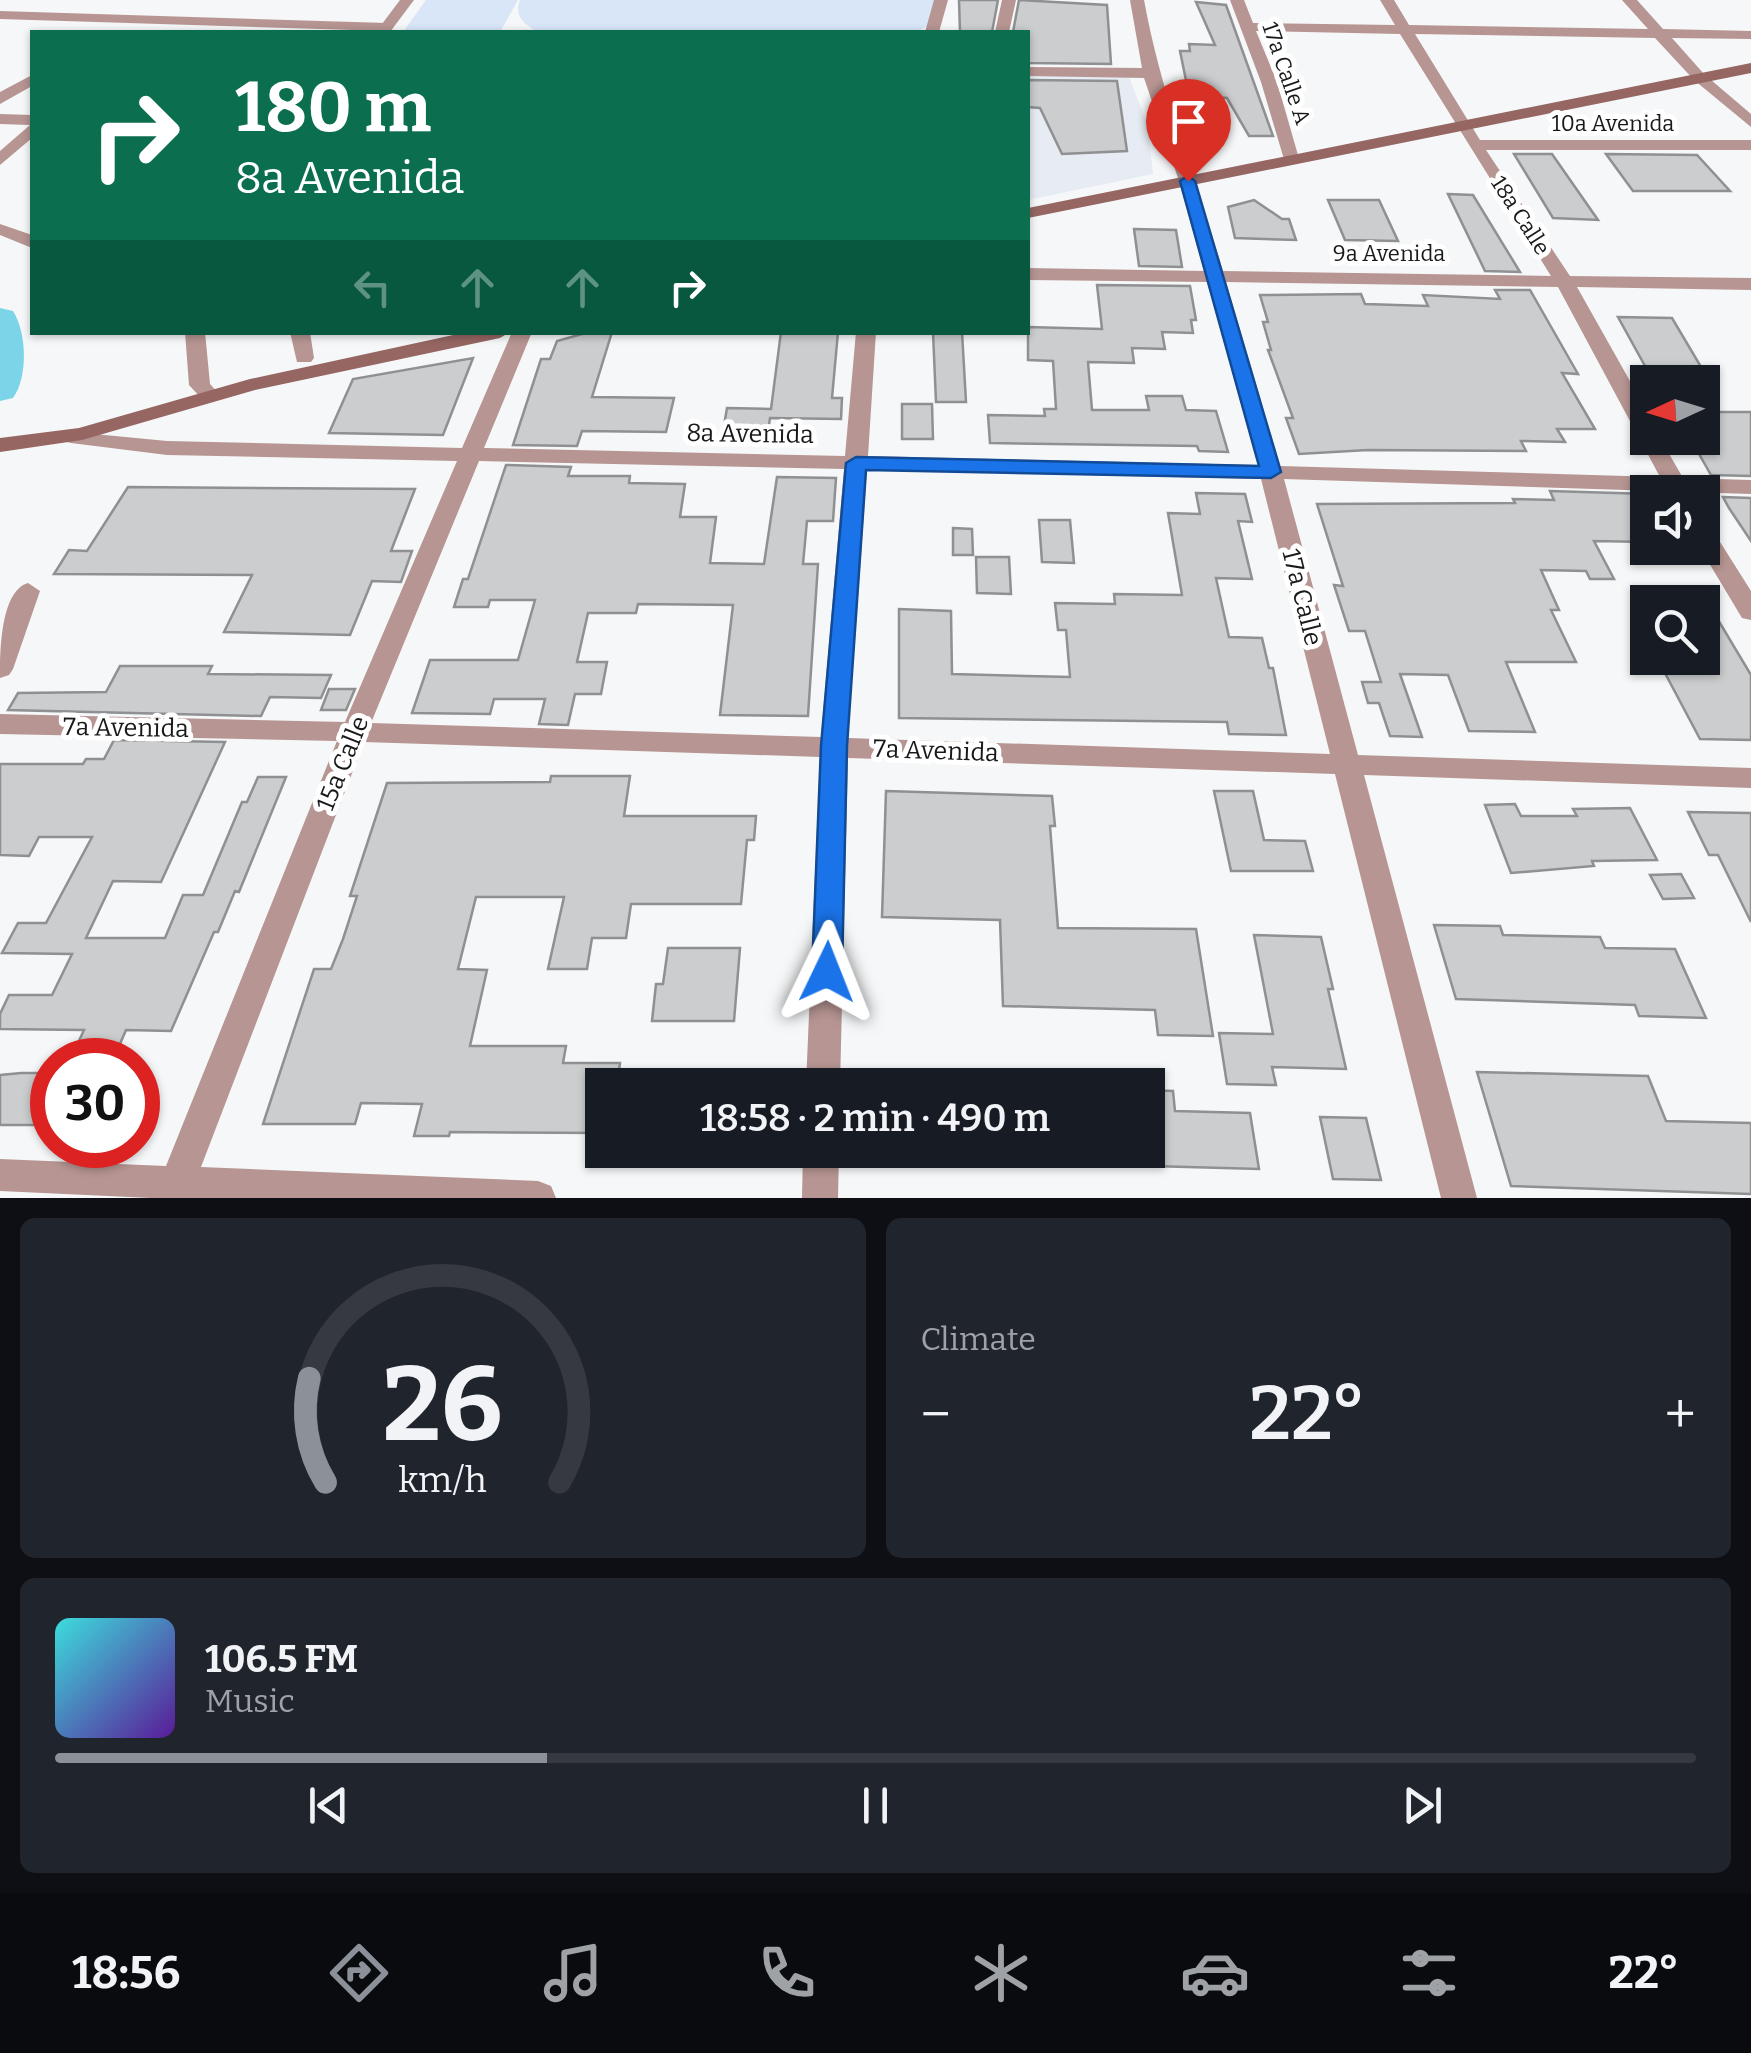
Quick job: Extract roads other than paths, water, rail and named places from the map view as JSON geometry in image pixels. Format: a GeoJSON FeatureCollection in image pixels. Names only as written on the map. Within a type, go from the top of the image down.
{"type":"FeatureCollection","features":[{"type":"Feature","properties":{"kind":"main road"},"geometry":{"type":"LineString","coordinates":[[1030,226],[1292,162],[1469,136],[1700,77],[1751,68]]}},
{"type":"Feature","properties":{"kind":"main road"},"geometry":{"type":"LineString","coordinates":[[1030,214],[1751,84]]}},
{"type":"Feature","properties":{"kind":"main road"},"geometry":{"type":"LineString","coordinates":[[204,390],[304,358],[415,335]]}},
{"type":"Feature","properties":{"kind":"main road"},"geometry":{"type":"LineString","coordinates":[[204,390],[485,335]]}},
{"type":"Feature","properties":{"kind":"main road","name":"8a Avenida"},"geometry":{"type":"LineString","coordinates":[[6,440],[70,436],[162,411],[204,390]]}},
{"type":"Feature","properties":{"kind":"main road","name":"8a Avenida"},"geometry":{"type":"LineString","coordinates":[[6,440],[204,390]]}},
{"type":"Feature","properties":{"kind":"street"},"geometry":{"type":"LineString","coordinates":[[116,30],[162,0]]}},
{"type":"Feature","properties":{"kind":"street"},"geometry":{"type":"LineString","coordinates":[[0,15],[384,30],[406,0]]}},
{"type":"Feature","properties":{"kind":"street"},"geometry":{"type":"LineString","coordinates":[[933,30],[942,0]]}},
{"type":"Feature","properties":{"kind":"street"},"geometry":{"type":"LineString","coordinates":[[1002,30],[1009,0]]}},
{"type":"Feature","properties":{"kind":"street","name":"17a Calle"},"geometry":{"type":"LineString","coordinates":[[1137,0],[1150,74],[1189,187],[1271,472],[1459,1198]]}},
{"type":"Feature","properties":{"kind":"street","name":"17a Calle A"},"geometry":{"type":"LineString","coordinates":[[1237,0],[1292,162]]}},
{"type":"Feature","properties":{"kind":"street","name":"18a Calle"},"geometry":{"type":"LineString","coordinates":[[1388,0],[1469,136],[1563,280],[1630,403]]}},
{"type":"Feature","properties":{"kind":"street"},"geometry":{"type":"LineString","coordinates":[[1630,0],[1700,77],[1751,122]]}},
{"type":"Feature","properties":{"kind":"street"},"geometry":{"type":"LineString","coordinates":[[1248,27],[1751,35]]}},
{"type":"Feature","properties":{"kind":"street"},"geometry":{"type":"LineString","coordinates":[[1030,72],[1150,74]]}},
{"type":"Feature","properties":{"kind":"street"},"geometry":{"type":"LineString","coordinates":[[0,100],[30,81]]}},
{"type":"Feature","properties":{"kind":"street"},"geometry":{"type":"LineString","coordinates":[[0,119],[30,120]]}},
{"type":"Feature","properties":{"kind":"street"},"geometry":{"type":"LineString","coordinates":[[0,160],[30,132]]}},
{"type":"Feature","properties":{"kind":"street","name":"10a Avenida"},"geometry":{"type":"LineString","coordinates":[[1469,136],[1751,145]]}},
{"type":"Feature","properties":{"kind":"street"},"geometry":{"type":"LineString","coordinates":[[0,229],[21,234],[30,242]]}},
{"type":"Feature","properties":{"kind":"street","name":"9a Avenida"},"geometry":{"type":"LineString","coordinates":[[1030,274],[1751,284]]}},
{"type":"Feature","properties":{"kind":"street"},"geometry":{"type":"LineString","coordinates":[[195,335],[204,390]]}},
{"type":"Feature","properties":{"kind":"street"},"geometry":{"type":"LineString","coordinates":[[300,335],[304,358]]}},
{"type":"Feature","properties":{"kind":"street","name":"15a Calle"},"geometry":{"type":"LineString","coordinates":[[174,1190],[354,732],[521,335]]}},
{"type":"Feature","properties":{"kind":"street"},"geometry":{"type":"LineString","coordinates":[[825,1068],[834,746],[866,335]]}},
{"type":"Feature","properties":{"kind":"street"},"geometry":{"type":"LineString","coordinates":[[162,411],[152,420],[149,431],[167,448]]}},
{"type":"Feature","properties":{"kind":"street","name":"8a Avenida"},"geometry":{"type":"LineString","coordinates":[[70,436],[167,448],[1271,472],[1630,487]]}},
{"type":"Feature","properties":{"kind":"street","name":"8a Avenida"},"geometry":{"type":"LineString","coordinates":[[1720,488],[1751,487]]}},
{"type":"Feature","properties":{"kind":"street"},"geometry":{"type":"LineString","coordinates":[[1720,561],[1751,612]]}},
{"type":"Feature","properties":{"kind":"street"},"geometry":{"type":"LineString","coordinates":[[0,669],[28,591]]}},
{"type":"Feature","properties":{"kind":"street","name":"7a Avenida"},"geometry":{"type":"LineString","coordinates":[[0,724],[834,746],[1751,778]]}},
{"type":"Feature","properties":{"kind":"street"},"geometry":{"type":"LineString","coordinates":[[820,1198],[821,1168]]}},
{"type":"Feature","properties":{"kind":"street"},"geometry":{"type":"LineString","coordinates":[[0,1175],[174,1190],[538,1198]]}},
{"type":"Feature","properties":{"kind":"waterway"},"geometry":{"type":"LineString","coordinates":[[0,319],[6,338],[0,390]]}}]}
